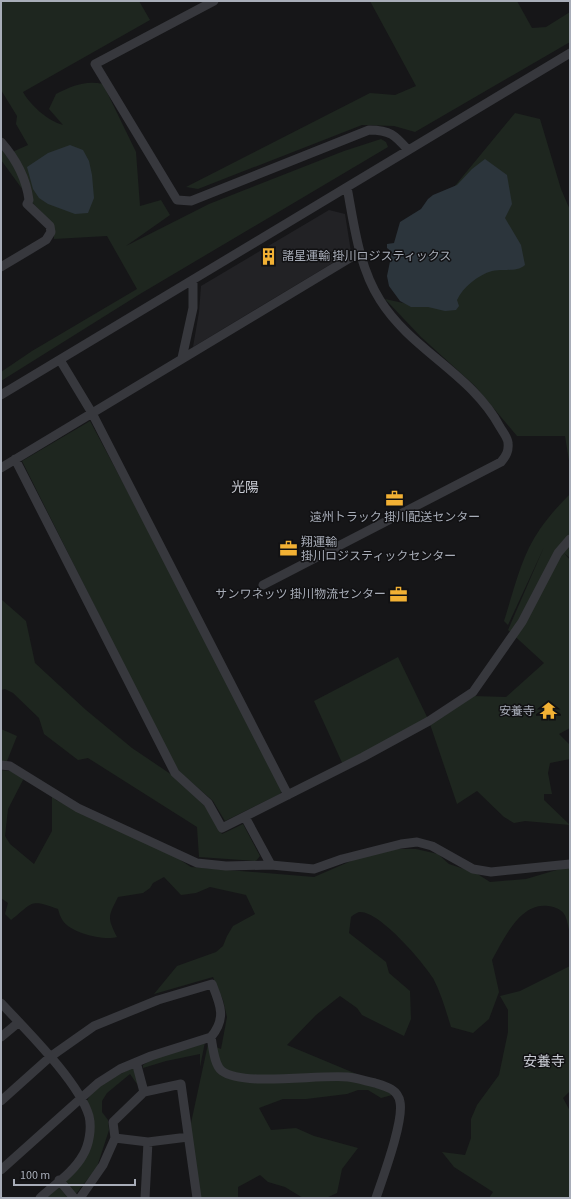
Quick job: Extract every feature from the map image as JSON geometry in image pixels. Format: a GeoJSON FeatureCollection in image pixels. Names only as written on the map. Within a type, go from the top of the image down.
{"type":"FeatureCollection","features":[{"type":"Feature","properties":{"kind":"street"},"geometry":{"type":"LineString","coordinates":[[214,1],[95,64],[176,200],[190,201],[369,130],[382,130],[396,136],[408,150]]}},
{"type":"Feature","properties":{"kind":"street"},"geometry":{"type":"LineString","coordinates":[[1,396],[570,53]]}},
{"type":"Feature","properties":{"kind":"street"},"geometry":{"type":"LineString","coordinates":[[1,142],[12,155],[23,176],[29,200],[27,204],[50,226],[51,232],[46,240],[1,267]]}},
{"type":"Feature","properties":{"kind":"street"},"geometry":{"type":"LineString","coordinates":[[263,585],[502,462],[507,453],[508,442],[496,419],[484,403],[456,375],[404,330],[390,315],[379,298],[360,252],[347,187]]}},
{"type":"Feature","properties":{"kind":"street"},"geometry":{"type":"LineString","coordinates":[[1,468],[360,252]]}},
{"type":"Feature","properties":{"kind":"street"},"geometry":{"type":"LineString","coordinates":[[182,358],[193,308],[192,281]]}},
{"type":"Feature","properties":{"kind":"street"},"geometry":{"type":"LineString","coordinates":[[60,360],[92,413],[288,795]]}},
{"type":"Feature","properties":{"kind":"street"},"geometry":{"type":"LineString","coordinates":[[15,459],[175,773],[208,803],[222,828],[363,757],[429,721],[473,692],[522,622],[558,554],[570,540]]}},
{"type":"Feature","properties":{"kind":"street"},"geometry":{"type":"LineString","coordinates":[[1,765],[10,766],[78,808],[193,862],[226,866],[271,866],[314,869],[342,859],[401,844],[417,842],[432,846],[473,869],[490,872],[570,864]]}},
{"type":"Feature","properties":{"kind":"street"},"geometry":{"type":"LineString","coordinates":[[245,817],[271,866]]}},
{"type":"Feature","properties":{"kind":"street"},"geometry":{"type":"LineString","coordinates":[[1,1101],[50,1058],[94,1026],[158,1000],[212,984],[221,1013],[221,1021],[212,1037],[218,1066],[222,1071],[234,1077],[257,1079],[349,1077],[388,1087],[395,1092],[400,1100],[401,1115],[376,1198]]}},
{"type":"Feature","properties":{"kind":"street"},"geometry":{"type":"LineString","coordinates":[[1,1003],[50,1058],[81,1098],[90,1118],[88,1144],[83,1155],[74,1168],[40,1198]]}},
{"type":"Feature","properties":{"kind":"street"},"geometry":{"type":"LineString","coordinates":[[1,1037],[19,1022]]}},
{"type":"Feature","properties":{"kind":"street"},"geometry":{"type":"LineString","coordinates":[[1,1170],[81,1098],[120,1069],[136,1062],[212,1037]]}},
{"type":"Feature","properties":{"kind":"street"},"geometry":{"type":"LineString","coordinates":[[136,1062],[144,1092]]}},
{"type":"Feature","properties":{"kind":"street"},"geometry":{"type":"LineString","coordinates":[[80,1198],[103,1166],[115,1138],[113,1122],[144,1092],[181,1084],[197,1198]]}},
{"type":"Feature","properties":{"kind":"street"},"geometry":{"type":"LineString","coordinates":[[115,1138],[148,1142],[188,1137]]}},
{"type":"Feature","properties":{"kind":"street"},"geometry":{"type":"LineString","coordinates":[[145,1198],[148,1142]]}},
{"type":"Feature","properties":{"kind":"street"},"geometry":{"type":"LineString","coordinates":[[59,1180],[74,1198]]}},
{"type":"Feature","properties":{"kind":"shaded area"},"geometry":{"type":"Polygon","coordinates":[[[1,1],[139,1],[150,20],[23,92],[40,112],[51,120],[63,125],[49,109],[56,94],[79,84],[103,84],[136,152],[140,206],[161,200],[170,215],[126,246],[209,204],[344,151],[381,139],[386,142],[388,147],[140,294],[1,381],[1,372],[32,351],[137,289],[107,236],[54,239],[54,226],[31,201],[1,160],[1,144],[10,153],[28,145],[16,124],[17,116],[1,90],[1,1]]]}},
{"type":"Feature","properties":{"kind":"shaded area"},"geometry":{"type":"Polygon","coordinates":[[[370,1],[517,1],[532,28],[546,27],[570,12],[570,42],[415,132],[394,126],[362,125],[198,189],[186,187],[370,93],[395,95],[416,86],[370,1]]]}},
{"type":"Feature","properties":{"kind":"shaded area"},"geometry":{"type":"Polygon","coordinates":[[[515,113],[540,119],[561,189],[570,210],[570,467],[565,436],[517,436],[475,386],[421,337],[385,299],[417,306],[440,204],[515,113]]]}},
{"type":"Feature","properties":{"kind":"shaded area"},"geometry":{"type":"Polygon","coordinates":[[[70,145],[83,150],[89,161],[94,198],[88,213],[75,214],[48,204],[39,198],[33,189],[27,167],[48,153],[70,145]]]}},
{"type":"Feature","properties":{"kind":"shaded area"},"geometry":{"type":"Polygon","coordinates":[[[485,159],[507,175],[512,204],[505,218],[521,245],[525,265],[514,270],[492,271],[476,279],[467,286],[460,295],[457,300],[459,306],[456,310],[445,311],[428,307],[411,307],[400,301],[389,286],[387,276],[392,252],[387,248],[387,244],[394,243],[400,222],[421,209],[433,195],[457,185],[472,169],[485,159]]]}},
{"type":"Feature","properties":{"kind":"shaded area"},"geometry":{"type":"Polygon","coordinates":[[[329,210],[345,214],[351,252],[193,347],[199,312],[201,286],[329,210]]]}},
{"type":"Feature","properties":{"kind":"shaded area"},"geometry":{"type":"Polygon","coordinates":[[[90,421],[249,719],[282,790],[280,794],[225,821],[213,801],[176,769],[22,461],[90,421]]]}},
{"type":"Feature","properties":{"kind":"shaded area"},"geometry":{"type":"Polygon","coordinates":[[[570,494],[570,558],[564,553],[570,560],[570,728],[559,734],[570,745],[570,759],[550,763],[548,773],[552,794],[544,794],[544,800],[570,825],[525,821],[514,823],[504,817],[477,791],[457,804],[430,724],[473,696],[506,697],[544,663],[508,630],[544,547],[508,625],[504,621],[523,562],[533,539],[558,506],[570,494]]]}},
{"type":"Feature","properties":{"kind":"shaded area"},"geometry":{"type":"Polygon","coordinates":[[[1,599],[26,621],[35,663],[86,710],[132,748],[172,775],[205,806],[222,834],[243,824],[260,856],[256,861],[199,857],[197,827],[88,758],[78,760],[44,734],[39,718],[13,693],[5,689],[1,690],[1,599]]]}},
{"type":"Feature","properties":{"kind":"shaded area"},"geometry":{"type":"Polygon","coordinates":[[[398,657],[429,721],[344,767],[314,701],[398,657]]]}},
{"type":"Feature","properties":{"kind":"shaded area"},"geometry":{"type":"Polygon","coordinates":[[[1,729],[17,736],[7,761],[1,761],[1,729]]]}},
{"type":"Feature","properties":{"kind":"shaded area"},"geometry":{"type":"Polygon","coordinates":[[[1,770],[10,771],[24,778],[8,809],[5,836],[10,844],[34,864],[52,831],[52,796],[56,800],[159,846],[191,867],[314,877],[358,858],[396,849],[416,849],[438,854],[449,864],[476,873],[490,882],[526,879],[570,866],[570,934],[565,915],[559,909],[554,907],[538,906],[521,916],[508,933],[492,960],[499,992],[489,1019],[473,1033],[451,1027],[441,996],[433,978],[428,970],[400,938],[378,919],[368,914],[359,912],[351,917],[349,933],[386,962],[389,973],[410,991],[411,1019],[404,1036],[362,1015],[357,1008],[340,996],[316,1015],[287,1045],[371,1080],[392,1095],[381,1098],[368,1090],[358,1090],[347,1094],[306,1099],[283,1099],[259,1108],[271,1130],[296,1128],[314,1136],[358,1148],[342,1169],[337,1193],[326,1198],[303,1198],[285,1187],[268,1182],[260,1175],[238,1187],[238,1198],[199,1198],[188,1137],[208,1044],[221,1049],[227,1017],[223,1000],[213,977],[154,994],[177,966],[216,952],[223,946],[233,926],[255,914],[246,895],[210,887],[196,893],[181,895],[164,877],[153,883],[150,888],[143,893],[118,897],[110,917],[110,921],[117,937],[96,937],[80,932],[73,929],[63,921],[58,909],[36,903],[28,906],[11,920],[5,914],[8,903],[1,898],[1,770]]]}},
{"type":"Feature","properties":{"kind":"shaded area"},"geometry":{"type":"Polygon","coordinates":[[[570,966],[570,1091],[563,1098],[570,1111],[570,1198],[489,1198],[493,1192],[454,1167],[442,1152],[465,1155],[471,1138],[471,1119],[477,1105],[499,1075],[508,1032],[508,1010],[500,996],[520,991],[570,966]]]}},
{"type":"Feature","properties":{"kind":"shaded area"},"geometry":{"type":"Polygon","coordinates":[[[205,1042],[200,1067],[200,1054],[166,1061],[143,1068],[143,1065],[153,1059],[205,1042]]]}},
{"type":"Feature","properties":{"kind":"shaded area"},"geometry":{"type":"Polygon","coordinates":[[[132,1068],[137,1073],[137,1084],[130,1074],[107,1093],[102,1101],[102,1112],[108,1120],[109,1130],[97,1167],[76,1194],[64,1181],[92,1142],[87,1101],[95,1090],[132,1068]]]}},
{"type":"Feature","properties":{"kind":"shaded area"},"geometry":{"type":"Polygon","coordinates":[[[59,1187],[68,1198],[46,1198],[59,1187]]]}},
{"type":"Feature","properties":{"kind":"place","name":"諸星運輸 掛川ロジスティックス"},"geometry":{"type":"Point","coordinates":[269,256]}},
{"type":"Feature","properties":{"kind":"place","name":"遠州トラック 掛川配送センター"},"geometry":{"type":"Point","coordinates":[395,498]}},
{"type":"Feature","properties":{"kind":"place","name":"翔運輸 掛川ロジスティックセンター"},"geometry":{"type":"Point","coordinates":[288,549]}},
{"type":"Feature","properties":{"kind":"place","name":"サンワネッツ 掛川物流センター"},"geometry":{"type":"Point","coordinates":[399,594]}},
{"type":"Feature","properties":{"kind":"place","name":"安養寺"},"geometry":{"type":"Point","coordinates":[548,711]}},
{"type":"Feature","properties":{"kind":"district","name":"光陽"},"geometry":{"type":"Point","coordinates":[245,487]}},
{"type":"Feature","properties":{"kind":"district","name":"安養寺"},"geometry":{"type":"Point","coordinates":[544,1061]}}]}
